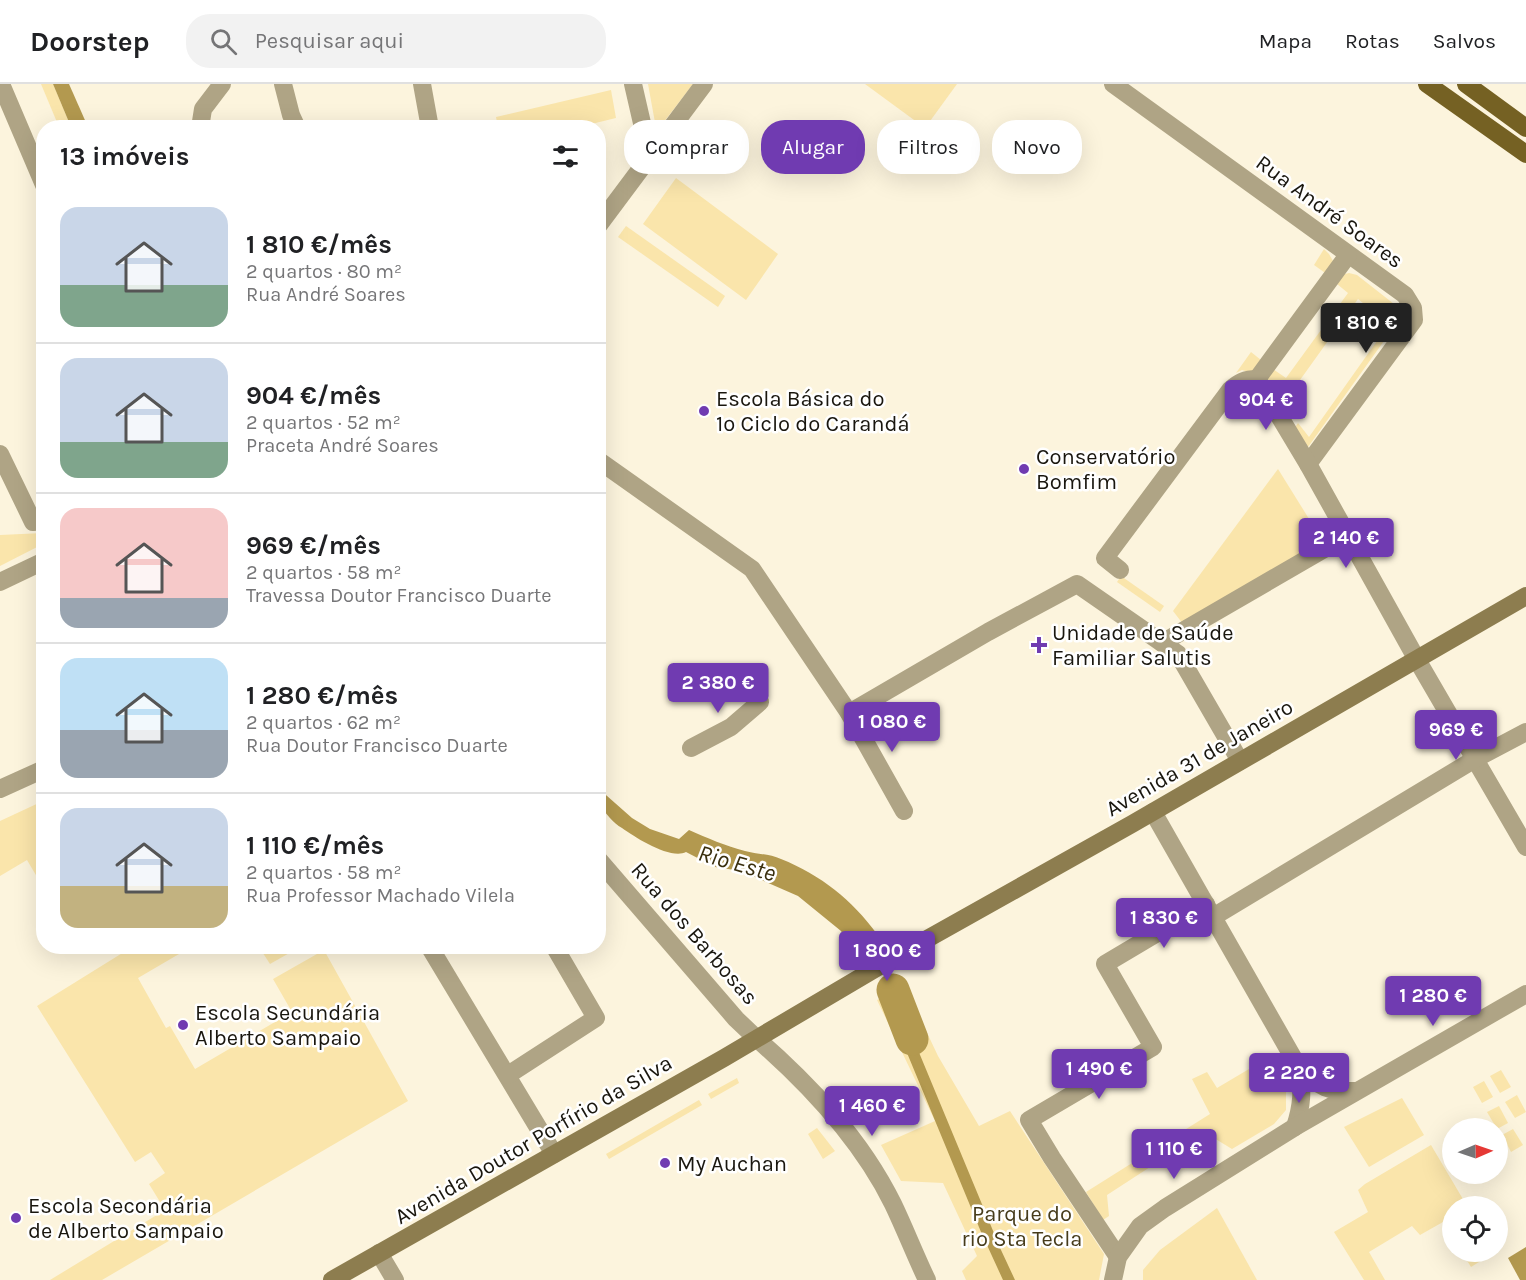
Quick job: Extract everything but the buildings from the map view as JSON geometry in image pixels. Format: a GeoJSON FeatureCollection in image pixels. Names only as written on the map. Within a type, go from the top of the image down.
{"type":"FeatureCollection","features":[{"type":"Feature","properties":{"kind":"main road"},"geometry":{"type":"LineString","coordinates":[[1427,84],[1526,154]]}},
{"type":"Feature","properties":{"kind":"main road"},"geometry":{"type":"LineString","coordinates":[[1467,84],[1526,128]]}},
{"type":"Feature","properties":{"kind":"main road","name":"Avenida 31 de Janeiro"},"geometry":{"type":"LineString","coordinates":[[861,976],[1153,812],[1526,596]]}},
{"type":"Feature","properties":{"kind":"main road","name":"Avenida Doutor Porfírio da Silva"},"geometry":{"type":"LineString","coordinates":[[333,1280],[861,976]]}},
{"type":"Feature","properties":{"kind":"street"},"geometry":{"type":"LineString","coordinates":[[1,84],[36,166]]}},
{"type":"Feature","properties":{"kind":"street"},"geometry":{"type":"LineString","coordinates":[[201,120],[203,109],[222,84]]}},
{"type":"Feature","properties":{"kind":"street"},"geometry":{"type":"LineString","coordinates":[[283,84],[291,120]]}},
{"type":"Feature","properties":{"kind":"street"},"geometry":{"type":"LineString","coordinates":[[422,84],[429,120]]}},
{"type":"Feature","properties":{"kind":"street"},"geometry":{"type":"LineString","coordinates":[[633,84],[641,120]]}},
{"type":"Feature","properties":{"kind":"street"},"geometry":{"type":"LineString","coordinates":[[678,120],[704,84]]}},
{"type":"Feature","properties":{"kind":"street","name":"Rua André Soares"},"geometry":{"type":"LineString","coordinates":[[1113,84],[1405,295],[1413,308],[1414,320],[1308,464]]}},
{"type":"Feature","properties":{"kind":"street"},"geometry":{"type":"LineString","coordinates":[[606,208],[636,174]]}},
{"type":"Feature","properties":{"kind":"street"},"geometry":{"type":"LineString","coordinates":[[1257,379],[1348,255]]}},
{"type":"Feature","properties":{"kind":"street"},"geometry":{"type":"LineString","coordinates":[[1257,379],[1308,464],[1416,658],[1526,847]]}},
{"type":"Feature","properties":{"kind":"street"},"geometry":{"type":"LineString","coordinates":[[1120,570],[1105,558],[1230,390],[1238,382],[1257,379]]}},
{"type":"Feature","properties":{"kind":"street"},"geometry":{"type":"LineString","coordinates":[[0,454],[36,516]]}},
{"type":"Feature","properties":{"kind":"street"},"geometry":{"type":"LineString","coordinates":[[606,470],[752,569],[849,713],[904,811]]}},
{"type":"Feature","properties":{"kind":"street"},"geometry":{"type":"LineString","coordinates":[[1329,501],[1324,517],[1350,564],[1366,568]]}},
{"type":"Feature","properties":{"kind":"street"},"geometry":{"type":"LineString","coordinates":[[1162,643],[1338,541]]}},
{"type":"Feature","properties":{"kind":"street"},"geometry":{"type":"LineString","coordinates":[[0,582],[36,565]]}},
{"type":"Feature","properties":{"kind":"street"},"geometry":{"type":"LineString","coordinates":[[849,713],[988,632],[1077,584],[1178,654],[1240,761]]}},
{"type":"Feature","properties":{"kind":"street"},"geometry":{"type":"LineString","coordinates":[[691,748],[731,727],[760,702]]}},
{"type":"Feature","properties":{"kind":"street"},"geometry":{"type":"LineString","coordinates":[[1118,1257],[1029,1120],[1153,1047],[1105,964],[1209,910],[1526,732]]}},
{"type":"Feature","properties":{"kind":"street"},"geometry":{"type":"LineString","coordinates":[[0,789],[36,773]]}},
{"type":"Feature","properties":{"kind":"street"},"geometry":{"type":"LineString","coordinates":[[1153,812],[1299,1068],[1303,1088],[1295,1127]]}},
{"type":"Feature","properties":{"kind":"street","name":"Rua dos Barbosas"},"geometry":{"type":"LineString","coordinates":[[606,868],[736,1019],[792,1070],[844,1127],[892,1203],[927,1280]]}},
{"type":"Feature","properties":{"kind":"street"},"geometry":{"type":"LineString","coordinates":[[434,954],[554,1154]]}},
{"type":"Feature","properties":{"kind":"street"},"geometry":{"type":"LineString","coordinates":[[508,1076],[596,1018],[559,954]]}},
{"type":"Feature","properties":{"kind":"street"},"geometry":{"type":"LineString","coordinates":[[1113,1280],[1118,1257],[1140,1226],[1165,1208],[1295,1127],[1526,994]]}},
{"type":"Feature","properties":{"kind":"street"},"geometry":{"type":"LineString","coordinates":[[1299,1068],[1319,1085],[1334,1092],[1358,1090]]}},
{"type":"Feature","properties":{"kind":"street"},"geometry":{"type":"LineString","coordinates":[[379,1253],[395,1280]]}},
{"type":"Feature","properties":{"kind":"green space"},"geometry":{"type":"Polygon","coordinates":[[[41,84],[53,84],[68,120],[56,120],[41,84]]]}},
{"type":"Feature","properties":{"kind":"green space"},"geometry":{"type":"Polygon","coordinates":[[[648,84],[693,84],[665,120],[655,120],[648,84]]]}},
{"type":"Feature","properties":{"kind":"green space"},"geometry":{"type":"Polygon","coordinates":[[[865,84],[957,84],[931,120],[914,120],[865,84]]]}},
{"type":"Feature","properties":{"kind":"green space"},"geometry":{"type":"Polygon","coordinates":[[[611,90],[616,118],[606,120],[497,120],[496,117],[611,90]]]}},
{"type":"Feature","properties":{"kind":"green space"},"geometry":{"type":"Polygon","coordinates":[[[676,178],[778,254],[746,300],[643,224],[676,178]]]}},
{"type":"Feature","properties":{"kind":"green space"},"geometry":{"type":"Polygon","coordinates":[[[626,226],[725,296],[718,307],[618,237],[626,226]]]}},
{"type":"Feature","properties":{"kind":"green space"},"geometry":{"type":"Polygon","coordinates":[[[1324,249],[1333,261],[1328,275],[1314,265],[1324,249]]]}},
{"type":"Feature","properties":{"kind":"green space"},"geometry":{"type":"Polygon","coordinates":[[[1349,273],[1357,275],[1394,304],[1399,320],[1308,447],[1294,429],[1298,423],[1309,437],[1389,324],[1358,299],[1285,401],[1295,410],[1286,416],[1264,384],[1270,367],[1286,378],[1348,293],[1337,284],[1341,275],[1349,273]]]}},
{"type":"Feature","properties":{"kind":"green space"},"geometry":{"type":"Polygon","coordinates":[[[1251,352],[1261,360],[1252,373],[1242,370],[1236,373],[1251,352]]]}},
{"type":"Feature","properties":{"kind":"green space"},"geometry":{"type":"Polygon","coordinates":[[[1249,385],[1261,396],[1255,410],[1242,389],[1249,385]]]}},
{"type":"Feature","properties":{"kind":"green space"},"geometry":{"type":"Polygon","coordinates":[[[1278,469],[1324,543],[1183,624],[1173,611],[1278,469]]]}},
{"type":"Feature","properties":{"kind":"green space"},"geometry":{"type":"Polygon","coordinates":[[[36,533],[36,548],[0,566],[0,535],[36,533]]]}},
{"type":"Feature","properties":{"kind":"green space"},"geometry":{"type":"Polygon","coordinates":[[[1121,576],[1164,606],[1160,612],[1117,582],[1121,576]]]}},
{"type":"Feature","properties":{"kind":"green space"},"geometry":{"type":"Polygon","coordinates":[[[36,804],[36,875],[27,860],[0,876],[0,821],[36,804]]]}},
{"type":"Feature","properties":{"kind":"green space"},"geometry":{"type":"Polygon","coordinates":[[[121,954],[179,954],[138,978],[166,1028],[170,1026],[195,1069],[292,1012],[273,979],[317,954],[326,954],[408,1101],[102,1280],[50,1280],[165,1210],[149,1184],[165,1173],[151,1152],[135,1162],[37,1006],[121,954]]]}},
{"type":"Feature","properties":{"kind":"green space"},"geometry":{"type":"Polygon","coordinates":[[[264,954],[288,954],[270,964],[264,954]]]}},
{"type":"Feature","properties":{"kind":"green space","name":"Parque do rio Sta Tecla"},"geometry":{"type":"Polygon","coordinates":[[[904,984],[938,1056],[979,1126],[1010,1111],[1104,1254],[1099,1280],[966,1280],[962,1271],[977,1256],[943,1183],[901,1181],[881,1145],[935,1121],[877,1000],[904,984]]]}},
{"type":"Feature","properties":{"kind":"green space"},"geometry":{"type":"Polygon","coordinates":[[[1271,1056],[1286,1084],[1286,1110],[1274,1124],[1232,1149],[1204,1132],[1107,1195],[1109,1216],[1103,1220],[1086,1192],[1210,1114],[1192,1079],[1207,1072],[1217,1088],[1271,1056]]]}},
{"type":"Feature","properties":{"kind":"green space"},"geometry":{"type":"Polygon","coordinates":[[[1501,1070],[1511,1087],[1500,1093],[1490,1076],[1501,1070]]]}},
{"type":"Feature","properties":{"kind":"green space"},"geometry":{"type":"Polygon","coordinates":[[[737,1078],[739,1083],[711,1099],[708,1094],[737,1078]]]}},
{"type":"Feature","properties":{"kind":"green space"},"geometry":{"type":"Polygon","coordinates":[[[1484,1081],[1493,1097],[1482,1103],[1473,1087],[1484,1081]]]}},
{"type":"Feature","properties":{"kind":"green space"},"geometry":{"type":"Polygon","coordinates":[[[1517,1095],[1526,1112],[1515,1118],[1505,1102],[1517,1095]]]}},
{"type":"Feature","properties":{"kind":"green space"},"geometry":{"type":"Polygon","coordinates":[[[1402,1098],[1424,1135],[1369,1167],[1344,1127],[1402,1098]]]}},
{"type":"Feature","properties":{"kind":"green space"},"geometry":{"type":"Polygon","coordinates":[[[699,1100],[702,1105],[609,1159],[606,1154],[699,1100]]]}},
{"type":"Feature","properties":{"kind":"green space"},"geometry":{"type":"Polygon","coordinates":[[[1499,1106],[1505,1118],[1491,1118],[1487,1112],[1499,1106]]]}},
{"type":"Feature","properties":{"kind":"green space"},"geometry":{"type":"Polygon","coordinates":[[[817,1128],[835,1151],[823,1159],[808,1134],[817,1128]]]}},
{"type":"Feature","properties":{"kind":"green space"},"geometry":{"type":"Polygon","coordinates":[[[1513,1129],[1523,1145],[1511,1152],[1508,1146],[1508,1132],[1513,1129]]]}},
{"type":"Feature","properties":{"kind":"green space"},"geometry":{"type":"Polygon","coordinates":[[[1431,1145],[1442,1164],[1442,1184],[1454,1184],[1461,1196],[1442,1196],[1442,1223],[1420,1235],[1412,1226],[1369,1252],[1385,1280],[1364,1280],[1334,1232],[1368,1212],[1358,1190],[1431,1145]]]}},
{"type":"Feature","properties":{"kind":"green space"},"geometry":{"type":"Polygon","coordinates":[[[1217,1208],[1257,1280],[1143,1280],[1143,1270],[1160,1250],[1217,1208]]]}},
{"type":"Feature","properties":{"kind":"green space"},"geometry":{"type":"Polygon","coordinates":[[[1468,1262],[1479,1262],[1471,1267],[1468,1262]]]}},
{"type":"Feature","properties":{"kind":"water"},"geometry":{"type":"Polygon","coordinates":[[[53,84],[69,84],[85,120],[68,120],[53,84]]]}},
{"type":"Feature","properties":{"kind":"water","name":"Rio Este"},"geometry":{"type":"Polygon","coordinates":[[[606,795],[632,818],[650,829],[679,839],[689,830],[731,847],[777,857],[796,865],[835,890],[857,910],[877,934],[852,949],[841,931],[798,896],[741,871],[715,867],[686,852],[680,854],[663,851],[619,826],[607,814],[606,795]]]}},
{"type":"Feature","properties":{"kind":"water"},"geometry":{"type":"Polygon","coordinates":[[[896,997],[1015,1280],[1003,1280],[981,1232],[886,1002],[896,997]]]}},
{"type":"Feature","properties":{"kind":"water"},"geometry":{"type":"Polygon","coordinates":[[[1526,1247],[1526,1280],[1520,1280],[1508,1258],[1526,1247]]]}},
{"type":"Feature","properties":{"kind":"waterway","name":"Rio Este"},"geometry":{"type":"LineString","coordinates":[[893,990],[912,1039]]}},
{"type":"Feature","properties":{"kind":"place","name":"Escola Básica do 1º Ciclo do Carandá"},"geometry":{"type":"Point","coordinates":[704,411]}},
{"type":"Feature","properties":{"kind":"place","name":"Conservatório Bomfim"},"geometry":{"type":"Point","coordinates":[1024,469]}},
{"type":"Feature","properties":{"kind":"place","name":"Unidade de Saúde Familiar Salutis"},"geometry":{"type":"Point","coordinates":[1039,645]}},
{"type":"Feature","properties":{"kind":"place","name":"Escola Secundária Alberto Sampaio"},"geometry":{"type":"Point","coordinates":[183,1025]}},
{"type":"Feature","properties":{"kind":"place","name":"My Auchan"},"geometry":{"type":"Point","coordinates":[665,1163]}},
{"type":"Feature","properties":{"kind":"place","name":"Escola Secondária de Alberto Sampaio"},"geometry":{"type":"Point","coordinates":[16,1218]}}]}
